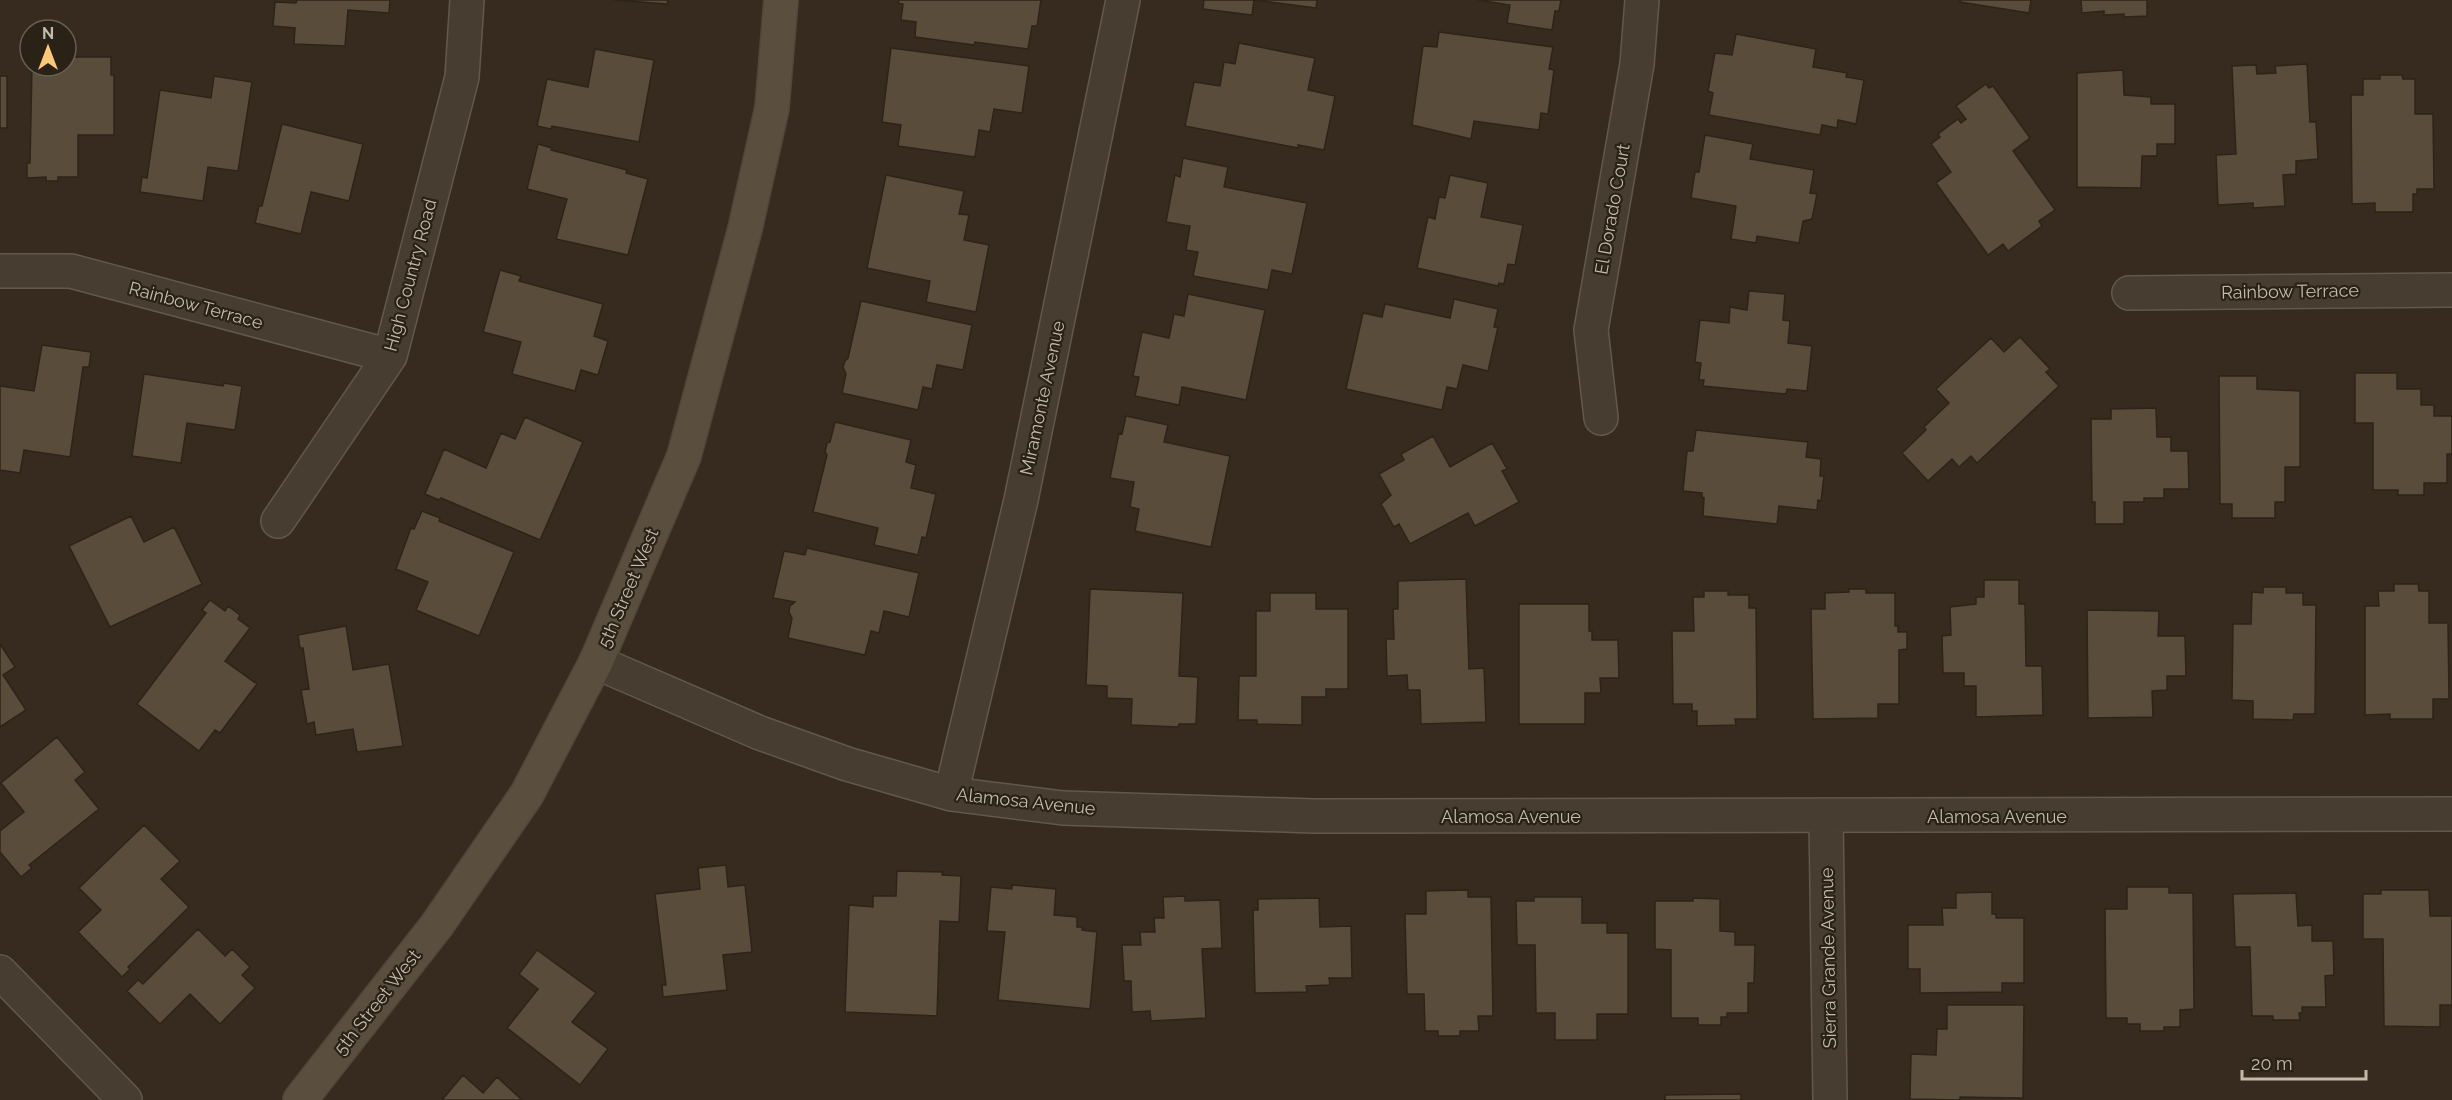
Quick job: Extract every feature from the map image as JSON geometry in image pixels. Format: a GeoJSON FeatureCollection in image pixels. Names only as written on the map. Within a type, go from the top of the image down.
{"type":"FeatureCollection","features":[{"type":"Feature","properties":{"kind":"street","name":"High Country Road"},"geometry":{"type":"LineString","coordinates":[[278,521],[390,356],[462,77],[467,0]]}},
{"type":"Feature","properties":{"kind":"street","name":"5th Street West"},"geometry":{"type":"LineString","coordinates":[[300,1100],[437,925],[527,795],[596,662],[684,456],[745,229],[772,108],[781,0]]}},
{"type":"Feature","properties":{"kind":"street","name":"Miramonte Avenue"},"geometry":{"type":"LineString","coordinates":[[951,794],[1021,500],[1123,0]]}},
{"type":"Feature","properties":{"kind":"street","name":"El Dorado Court"},"geometry":{"type":"LineString","coordinates":[[1601,418],[1591,330],[1637,64],[1642,0]]}},
{"type":"Feature","properties":{"kind":"street","name":"Rainbow Terrace"},"geometry":{"type":"LineString","coordinates":[[0,271],[71,271],[390,356]]}},
{"type":"Feature","properties":{"kind":"street","name":"Rainbow Terrace"},"geometry":{"type":"LineString","coordinates":[[2129,293],[2452,290]]}},
{"type":"Feature","properties":{"kind":"street","name":"Alamosa Avenue"},"geometry":{"type":"LineString","coordinates":[[596,662],[760,733],[848,764],[951,794],[1063,808],[1302,816],[1826,817],[2452,814]]}},
{"type":"Feature","properties":{"kind":"street","name":"Sierra Grande Avenue"},"geometry":{"type":"LineString","coordinates":[[1826,817],[1830,1100]]}},
{"type":"Feature","properties":{"kind":"street"},"geometry":{"type":"LineString","coordinates":[[0,972],[125,1100]]}},
{"type":"Feature","properties":{"kind":"building"},"geometry":{"type":"Polygon","coordinates":[[[297,0],[390,0],[389,13],[348,10],[345,46],[294,44],[295,28],[273,26],[275,2],[296,3],[297,0]]]}},
{"type":"Feature","properties":{"kind":"building"},"geometry":{"type":"Polygon","coordinates":[[[614,0],[668,0],[667,4],[614,0]]]}},
{"type":"Feature","properties":{"kind":"building"},"geometry":{"type":"Polygon","coordinates":[[[899,0],[1041,0],[1037,26],[1032,26],[1028,49],[915,37],[916,22],[901,20],[903,4],[898,3],[899,0]]]}},
{"type":"Feature","properties":{"kind":"building"},"geometry":{"type":"Polygon","coordinates":[[[1204,0],[1254,0],[1252,15],[1203,9],[1204,0]]]}},
{"type":"Feature","properties":{"kind":"building"},"geometry":{"type":"Polygon","coordinates":[[[1254,0],[1317,0],[1316,8],[1254,0]]]}},
{"type":"Feature","properties":{"kind":"building"},"geometry":{"type":"Polygon","coordinates":[[[1478,0],[1561,0],[1559,11],[1555,11],[1552,30],[1507,23],[1510,5],[1478,0]]]}},
{"type":"Feature","properties":{"kind":"building"},"geometry":{"type":"Polygon","coordinates":[[[1960,0],[2031,0],[2029,13],[1960,2],[1960,0]]]}},
{"type":"Feature","properties":{"kind":"building"},"geometry":{"type":"Polygon","coordinates":[[[2081,0],[2147,0],[2147,16],[2104,15],[2104,11],[2082,13],[2081,0]]]}},
{"type":"Feature","properties":{"kind":"building"},"geometry":{"type":"Polygon","coordinates":[[[1439,32],[1553,47],[1549,69],[1554,70],[1548,114],[1541,113],[1539,130],[1474,121],[1471,139],[1412,125],[1423,46],[1437,47],[1439,32]]]}},
{"type":"Feature","properties":{"kind":"building"},"geometry":{"type":"Polygon","coordinates":[[[1736,34],[1816,49],[1813,67],[1847,73],[1846,77],[1864,80],[1856,124],[1838,120],[1837,128],[1822,125],[1820,135],[1709,115],[1713,93],[1708,91],[1715,53],[1732,55],[1736,34]]]}},
{"type":"Feature","properties":{"kind":"building"},"geometry":{"type":"Polygon","coordinates":[[[1239,43],[1315,58],[1308,90],[1335,96],[1324,150],[1298,145],[1298,148],[1185,126],[1194,82],[1220,86],[1224,62],[1235,64],[1239,43]]]}},
{"type":"Feature","properties":{"kind":"building"},"geometry":{"type":"Polygon","coordinates":[[[891,48],[1029,66],[1022,113],[994,109],[990,132],[979,130],[975,157],[898,146],[901,125],[882,122],[891,48]]]}},
{"type":"Feature","properties":{"kind":"building"},"geometry":{"type":"Polygon","coordinates":[[[595,49],[654,60],[639,142],[552,126],[551,129],[537,126],[547,79],[588,87],[595,49]]]}},
{"type":"Feature","properties":{"kind":"building"},"geometry":{"type":"Polygon","coordinates":[[[78,57],[111,57],[111,75],[114,75],[114,135],[78,135],[78,177],[58,177],[58,181],[46,181],[46,177],[27,178],[27,163],[30,163],[32,78],[78,78],[78,57]]]}},
{"type":"Feature","properties":{"kind":"building"},"geometry":{"type":"Polygon","coordinates":[[[2307,64],[2310,122],[2316,122],[2318,159],[2296,161],[2296,174],[2283,175],[2285,206],[2253,208],[2253,203],[2218,205],[2216,155],[2236,154],[2232,66],[2256,65],[2257,74],[2276,73],[2275,66],[2307,64]]]}},
{"type":"Feature","properties":{"kind":"building"},"geometry":{"type":"Polygon","coordinates":[[[2123,70],[2124,95],[2151,97],[2151,104],[2175,104],[2175,144],[2157,144],[2157,156],[2142,156],[2141,188],[2077,187],[2077,73],[2123,70]]]}},
{"type":"Feature","properties":{"kind":"building"},"geometry":{"type":"Polygon","coordinates":[[[2380,75],[2402,75],[2403,79],[2415,79],[2415,114],[2433,114],[2434,189],[2417,189],[2417,194],[2413,194],[2413,212],[2375,212],[2375,203],[2352,204],[2351,95],[2363,95],[2363,79],[2380,79],[2380,75]]]}},
{"type":"Feature","properties":{"kind":"building"},"geometry":{"type":"Polygon","coordinates":[[[0,76],[7,76],[7,128],[0,128],[0,76]]]}},
{"type":"Feature","properties":{"kind":"building"},"geometry":{"type":"Polygon","coordinates":[[[214,76],[252,82],[238,171],[208,167],[203,201],[140,192],[142,177],[147,178],[160,90],[211,98],[214,76]]]}},
{"type":"Feature","properties":{"kind":"building"},"geometry":{"type":"Polygon","coordinates":[[[1986,84],[1989,88],[1993,86],[2030,138],[2013,151],[2055,210],[2039,221],[2042,226],[2008,251],[2003,244],[1988,255],[1936,183],[1951,172],[1931,144],[1940,137],[1938,134],[1958,119],[1961,123],[1966,119],[1956,106],[1986,84]]]}},
{"type":"Feature","properties":{"kind":"building"},"geometry":{"type":"Polygon","coordinates":[[[282,124],[363,144],[349,201],[311,192],[301,234],[255,223],[259,206],[262,206],[282,124]]]}},
{"type":"Feature","properties":{"kind":"building"},"geometry":{"type":"Polygon","coordinates":[[[1705,135],[1753,144],[1750,159],[1814,170],[1810,193],[1817,194],[1812,219],[1803,221],[1799,243],[1757,236],[1756,243],[1731,239],[1736,206],[1691,198],[1695,172],[1699,172],[1705,135]]]}},
{"type":"Feature","properties":{"kind":"building"},"geometry":{"type":"Polygon","coordinates":[[[538,144],[552,148],[551,150],[627,170],[626,173],[648,179],[628,255],[556,239],[567,199],[527,189],[538,144]]]}},
{"type":"Feature","properties":{"kind":"building"},"geometry":{"type":"Polygon","coordinates":[[[1183,158],[1228,167],[1224,187],[1307,203],[1292,274],[1272,270],[1268,290],[1193,276],[1198,252],[1186,250],[1190,226],[1166,222],[1175,175],[1180,177],[1183,158]]]}},
{"type":"Feature","properties":{"kind":"building"},"geometry":{"type":"Polygon","coordinates":[[[886,175],[964,191],[959,214],[969,215],[964,240],[989,245],[976,312],[926,302],[930,281],[867,268],[886,175]]]}},
{"type":"Feature","properties":{"kind":"building"},"geometry":{"type":"Polygon","coordinates":[[[1450,175],[1488,183],[1481,217],[1523,225],[1515,265],[1508,264],[1504,284],[1499,283],[1498,286],[1417,268],[1428,217],[1435,219],[1439,197],[1445,198],[1450,175]]]}},
{"type":"Feature","properties":{"kind":"building"},"geometry":{"type":"Polygon","coordinates":[[[500,270],[521,276],[519,281],[603,304],[594,336],[608,341],[598,375],[581,370],[575,391],[512,374],[521,342],[483,332],[500,270]]]}},
{"type":"Feature","properties":{"kind":"building"},"geometry":{"type":"Polygon","coordinates":[[[1749,291],[1785,294],[1783,320],[1790,321],[1788,343],[1812,346],[1807,391],[1787,389],[1786,394],[1703,386],[1704,380],[1699,380],[1701,363],[1695,362],[1700,320],[1729,323],[1730,307],[1747,310],[1749,291]]]}},
{"type":"Feature","properties":{"kind":"building"},"geometry":{"type":"Polygon","coordinates":[[[1188,294],[1265,310],[1246,400],[1182,387],[1179,405],[1135,396],[1139,377],[1133,376],[1142,332],[1169,338],[1174,314],[1184,316],[1188,294]]]}},
{"type":"Feature","properties":{"kind":"building"},"geometry":{"type":"Polygon","coordinates":[[[1454,299],[1498,309],[1494,327],[1498,327],[1488,371],[1463,365],[1457,389],[1447,387],[1442,410],[1346,389],[1363,313],[1382,317],[1385,304],[1450,318],[1454,299]]]}},
{"type":"Feature","properties":{"kind":"building"},"geometry":{"type":"Polygon","coordinates":[[[861,301],[972,325],[963,370],[937,365],[932,389],[923,387],[918,410],[842,393],[846,374],[843,367],[848,358],[861,301]]]}},
{"type":"Feature","properties":{"kind":"building"},"geometry":{"type":"Polygon","coordinates":[[[2020,337],[2050,369],[2046,372],[2059,386],[1977,463],[1971,456],[1959,467],[1952,459],[1928,481],[1902,453],[1949,403],[1936,389],[1991,338],[2004,352],[2020,337]]]}},
{"type":"Feature","properties":{"kind":"building"},"geometry":{"type":"Polygon","coordinates":[[[42,345],[91,352],[89,367],[83,367],[70,457],[24,450],[20,473],[0,470],[0,386],[34,391],[42,345]]]}},
{"type":"Feature","properties":{"kind":"building"},"geometry":{"type":"Polygon","coordinates":[[[2355,373],[2397,373],[2397,389],[2421,389],[2421,405],[2434,405],[2434,416],[2452,416],[2452,454],[2447,454],[2447,483],[2424,483],[2424,495],[2398,495],[2398,490],[2373,490],[2373,423],[2355,423],[2355,373]]]}},
{"type":"Feature","properties":{"kind":"building"},"geometry":{"type":"Polygon","coordinates":[[[144,374],[223,386],[224,383],[242,386],[235,430],[187,423],[181,463],[132,456],[144,374]]]}},
{"type":"Feature","properties":{"kind":"building"},"geometry":{"type":"Polygon","coordinates":[[[2219,376],[2257,376],[2257,389],[2300,391],[2300,467],[2285,467],[2285,502],[2275,502],[2275,518],[2232,518],[2232,504],[2220,504],[2219,376]]]}},
{"type":"Feature","properties":{"kind":"building"},"geometry":{"type":"Polygon","coordinates":[[[2156,408],[2157,437],[2171,437],[2171,451],[2188,451],[2189,489],[2164,489],[2164,498],[2144,498],[2144,502],[2124,502],[2124,524],[2095,524],[2095,502],[2092,502],[2091,419],[2111,419],[2111,409],[2156,408]]]}},
{"type":"Feature","properties":{"kind":"building"},"geometry":{"type":"Polygon","coordinates":[[[1126,416],[1168,425],[1164,442],[1230,456],[1211,547],[1135,531],[1139,509],[1130,507],[1134,482],[1110,478],[1119,433],[1122,434],[1126,416]]]}},
{"type":"Feature","properties":{"kind":"building"},"geometry":{"type":"Polygon","coordinates":[[[525,417],[583,442],[540,540],[441,498],[439,500],[425,494],[444,449],[486,468],[501,433],[515,439],[525,417]]]}},
{"type":"Feature","properties":{"kind":"building"},"geometry":{"type":"Polygon","coordinates":[[[835,422],[911,440],[906,462],[916,465],[911,488],[936,494],[926,538],[922,537],[918,555],[874,545],[878,528],[813,512],[827,455],[825,452],[827,443],[830,442],[835,422]]]}},
{"type":"Feature","properties":{"kind":"building"},"geometry":{"type":"Polygon","coordinates":[[[1696,430],[1808,442],[1806,457],[1821,459],[1820,476],[1824,476],[1821,501],[1818,500],[1817,510],[1779,506],[1777,524],[1703,516],[1702,493],[1683,491],[1687,451],[1693,451],[1696,430]]]}},
{"type":"Feature","properties":{"kind":"building"},"geometry":{"type":"Polygon","coordinates":[[[1433,436],[1450,467],[1492,443],[1507,469],[1502,471],[1519,502],[1475,526],[1468,513],[1410,544],[1399,524],[1394,527],[1381,504],[1391,495],[1379,474],[1404,460],[1401,454],[1433,436]]]}},
{"type":"Feature","properties":{"kind":"building"},"geometry":{"type":"Polygon","coordinates":[[[422,511],[440,518],[439,521],[514,552],[479,636],[416,610],[428,582],[396,569],[411,528],[414,529],[422,511]]]}},
{"type":"Feature","properties":{"kind":"building"},"geometry":{"type":"Polygon","coordinates":[[[131,516],[144,542],[174,527],[202,584],[110,627],[69,546],[131,516]]]}},
{"type":"Feature","properties":{"kind":"building"},"geometry":{"type":"Polygon","coordinates":[[[807,548],[919,573],[909,617],[884,611],[879,633],[871,631],[865,655],[788,638],[792,618],[789,612],[790,606],[795,602],[773,598],[784,551],[805,555],[807,548]]]}},
{"type":"Feature","properties":{"kind":"building"},"geometry":{"type":"Polygon","coordinates":[[[1466,579],[1469,669],[1484,668],[1486,722],[1421,724],[1420,690],[1408,690],[1407,675],[1387,676],[1386,639],[1394,639],[1393,609],[1398,609],[1398,581],[1466,579]]]}},
{"type":"Feature","properties":{"kind":"building"},"geometry":{"type":"Polygon","coordinates":[[[1984,580],[2019,580],[2019,604],[2025,604],[2026,666],[2042,666],[2043,715],[1976,717],[1976,686],[1964,686],[1964,673],[1943,673],[1942,636],[1951,635],[1950,607],[1976,604],[1976,597],[1984,597],[1984,580]]]}},
{"type":"Feature","properties":{"kind":"building"},"geometry":{"type":"Polygon","coordinates":[[[2394,584],[2418,584],[2419,591],[2429,591],[2429,623],[2448,623],[2449,699],[2433,699],[2433,719],[2390,719],[2390,714],[2365,715],[2365,606],[2379,606],[2378,591],[2394,591],[2394,584]]]}},
{"type":"Feature","properties":{"kind":"building"},"geometry":{"type":"Polygon","coordinates":[[[2263,587],[2286,587],[2286,593],[2303,593],[2303,605],[2316,605],[2315,714],[2294,714],[2293,720],[2253,719],[2253,701],[2232,700],[2233,624],[2251,624],[2252,592],[2263,593],[2263,587]]]}},
{"type":"Feature","properties":{"kind":"building"},"geometry":{"type":"Polygon","coordinates":[[[1090,589],[1183,593],[1179,676],[1198,677],[1196,724],[1179,724],[1178,727],[1131,725],[1132,699],[1107,698],[1107,686],[1086,685],[1090,589]]]}},
{"type":"Feature","properties":{"kind":"building"},"geometry":{"type":"Polygon","coordinates":[[[1849,589],[1866,589],[1866,593],[1895,593],[1895,626],[1898,626],[1898,632],[1907,632],[1907,649],[1899,650],[1899,704],[1878,704],[1878,718],[1813,719],[1811,609],[1825,609],[1825,593],[1849,592],[1849,589]]]}},
{"type":"Feature","properties":{"kind":"building"},"geometry":{"type":"Polygon","coordinates":[[[1704,591],[1728,591],[1728,595],[1749,595],[1749,608],[1756,608],[1757,719],[1735,719],[1736,725],[1697,726],[1697,711],[1692,711],[1692,704],[1673,704],[1672,631],[1694,631],[1693,597],[1704,597],[1704,591]]]}},
{"type":"Feature","properties":{"kind":"building"},"geometry":{"type":"Polygon","coordinates":[[[1270,593],[1316,593],[1316,609],[1348,609],[1348,689],[1326,689],[1326,697],[1302,697],[1302,725],[1257,724],[1257,720],[1238,720],[1239,676],[1256,676],[1256,611],[1270,611],[1270,593]]]}},
{"type":"Feature","properties":{"kind":"building"},"geometry":{"type":"Polygon","coordinates":[[[210,600],[225,611],[228,606],[240,615],[238,619],[250,628],[225,661],[257,684],[220,733],[215,730],[199,751],[137,704],[206,613],[202,610],[210,600]]]}},
{"type":"Feature","properties":{"kind":"building"},"geometry":{"type":"Polygon","coordinates":[[[1519,604],[1589,604],[1589,631],[1592,631],[1592,640],[1618,640],[1619,678],[1600,678],[1601,693],[1585,693],[1585,724],[1519,724],[1519,604]]]}},
{"type":"Feature","properties":{"kind":"building"},"geometry":{"type":"Polygon","coordinates":[[[2087,610],[2159,611],[2158,636],[2185,636],[2186,676],[2167,676],[2167,690],[2152,691],[2153,717],[2088,718],[2087,610]]]}},
{"type":"Feature","properties":{"kind":"building"},"geometry":{"type":"Polygon","coordinates":[[[346,626],[353,670],[389,664],[403,746],[357,752],[353,729],[316,735],[314,722],[307,724],[301,690],[309,689],[303,648],[300,648],[298,635],[346,626]]]}},
{"type":"Feature","properties":{"kind":"building"},"geometry":{"type":"Polygon","coordinates":[[[0,644],[15,667],[3,675],[26,710],[0,727],[0,644]]]}},
{"type":"Feature","properties":{"kind":"building"},"geometry":{"type":"Polygon","coordinates":[[[57,737],[85,772],[75,780],[99,809],[29,865],[32,868],[21,877],[0,852],[0,831],[24,812],[1,783],[57,737]]]}},
{"type":"Feature","properties":{"kind":"building"},"geometry":{"type":"Polygon","coordinates":[[[144,825],[180,861],[161,879],[189,907],[128,967],[130,969],[122,977],[78,932],[101,910],[79,888],[144,825]]]}},
{"type":"Feature","properties":{"kind":"building"},"geometry":{"type":"Polygon","coordinates":[[[726,865],[728,887],[745,885],[752,952],[723,955],[727,990],[663,997],[662,985],[666,985],[655,894],[700,889],[698,868],[726,865]]]}},
{"type":"Feature","properties":{"kind":"building"},"geometry":{"type":"Polygon","coordinates":[[[897,871],[943,872],[942,875],[961,876],[959,922],[940,921],[937,1016],[845,1012],[849,905],[873,907],[873,896],[896,896],[897,871]]]}},
{"type":"Feature","properties":{"kind":"building"},"geometry":{"type":"Polygon","coordinates":[[[1012,885],[1056,889],[1054,915],[1077,917],[1077,927],[1097,932],[1090,1009],[998,1000],[1005,932],[987,931],[991,887],[1012,889],[1012,885]]]}},
{"type":"Feature","properties":{"kind":"building"},"geometry":{"type":"Polygon","coordinates":[[[2127,887],[2169,887],[2169,893],[2193,893],[2194,1009],[2180,1010],[2180,1027],[2164,1027],[2164,1031],[2140,1031],[2140,1024],[2127,1024],[2127,1018],[2106,1018],[2105,909],[2127,909],[2127,887]]]}},
{"type":"Feature","properties":{"kind":"building"},"geometry":{"type":"Polygon","coordinates":[[[1468,890],[1468,897],[1491,897],[1493,1016],[1478,1016],[1479,1031],[1460,1031],[1460,1036],[1438,1036],[1438,1031],[1425,1031],[1424,994],[1407,994],[1405,914],[1426,914],[1426,891],[1468,890]]]}},
{"type":"Feature","properties":{"kind":"building"},"geometry":{"type":"Polygon","coordinates":[[[2381,890],[2429,890],[2430,916],[2452,916],[2452,1005],[2440,1005],[2440,1027],[2384,1026],[2383,939],[2363,939],[2363,894],[2381,894],[2381,890]]]}},
{"type":"Feature","properties":{"kind":"building"},"geometry":{"type":"Polygon","coordinates":[[[1992,892],[1992,914],[1996,914],[1996,918],[2024,918],[2024,983],[2002,983],[2002,992],[1920,993],[1920,969],[1908,969],[1908,925],[1943,925],[1942,908],[1956,908],[1956,893],[1992,892]]]}},
{"type":"Feature","properties":{"kind":"building"},"geometry":{"type":"Polygon","coordinates":[[[2296,893],[2298,926],[2312,925],[2312,941],[2333,941],[2334,975],[2325,976],[2326,1007],[2302,1007],[2302,1013],[2299,1013],[2300,1020],[2273,1020],[2273,1016],[2252,1016],[2250,947],[2235,947],[2233,894],[2296,893]]]}},
{"type":"Feature","properties":{"kind":"building"},"geometry":{"type":"Polygon","coordinates":[[[1185,896],[1185,901],[1220,900],[1222,948],[1202,949],[1206,1018],[1151,1021],[1150,1011],[1132,1012],[1131,981],[1124,981],[1122,945],[1141,945],[1140,932],[1155,932],[1154,918],[1164,918],[1163,897],[1185,896]]]}},
{"type":"Feature","properties":{"kind":"building"},"geometry":{"type":"Polygon","coordinates":[[[1534,897],[1582,897],[1582,923],[1607,923],[1607,933],[1628,933],[1628,1014],[1597,1014],[1597,1040],[1555,1040],[1555,1013],[1536,1013],[1535,945],[1517,945],[1516,901],[1534,901],[1534,897]]]}},
{"type":"Feature","properties":{"kind":"building"},"geometry":{"type":"Polygon","coordinates":[[[1319,898],[1320,927],[1351,926],[1352,978],[1329,978],[1330,985],[1306,986],[1307,992],[1255,993],[1253,910],[1258,910],[1258,899],[1319,898]]]}},
{"type":"Feature","properties":{"kind":"building"},"geometry":{"type":"Polygon","coordinates":[[[1693,898],[1720,899],[1720,931],[1735,932],[1735,945],[1755,945],[1754,983],[1748,983],[1748,1013],[1727,1013],[1727,1017],[1721,1017],[1721,1025],[1698,1025],[1698,1018],[1671,1018],[1671,950],[1655,949],[1655,901],[1693,901],[1693,898]]]}},
{"type":"Feature","properties":{"kind":"building"},"geometry":{"type":"Polygon","coordinates":[[[198,929],[225,956],[232,949],[250,967],[242,975],[255,988],[220,1024],[190,994],[160,1024],[127,991],[138,980],[143,984],[198,929]]]}},
{"type":"Feature","properties":{"kind":"building"},"geometry":{"type":"Polygon","coordinates":[[[537,950],[596,993],[572,1022],[608,1049],[580,1085],[507,1028],[538,989],[519,974],[537,950]]]}},
{"type":"Feature","properties":{"kind":"building"},"geometry":{"type":"Polygon","coordinates":[[[1947,1005],[2024,1005],[2023,1098],[1910,1099],[1911,1054],[1936,1055],[1937,1029],[1947,1029],[1947,1005]]]}},
{"type":"Feature","properties":{"kind":"building"},"geometry":{"type":"Polygon","coordinates":[[[463,1075],[483,1093],[497,1077],[522,1100],[442,1100],[463,1075]]]}},
{"type":"Feature","properties":{"kind":"building"},"geometry":{"type":"Polygon","coordinates":[[[1741,1094],[1741,1100],[1665,1100],[1665,1095],[1741,1094]]]}}]}
